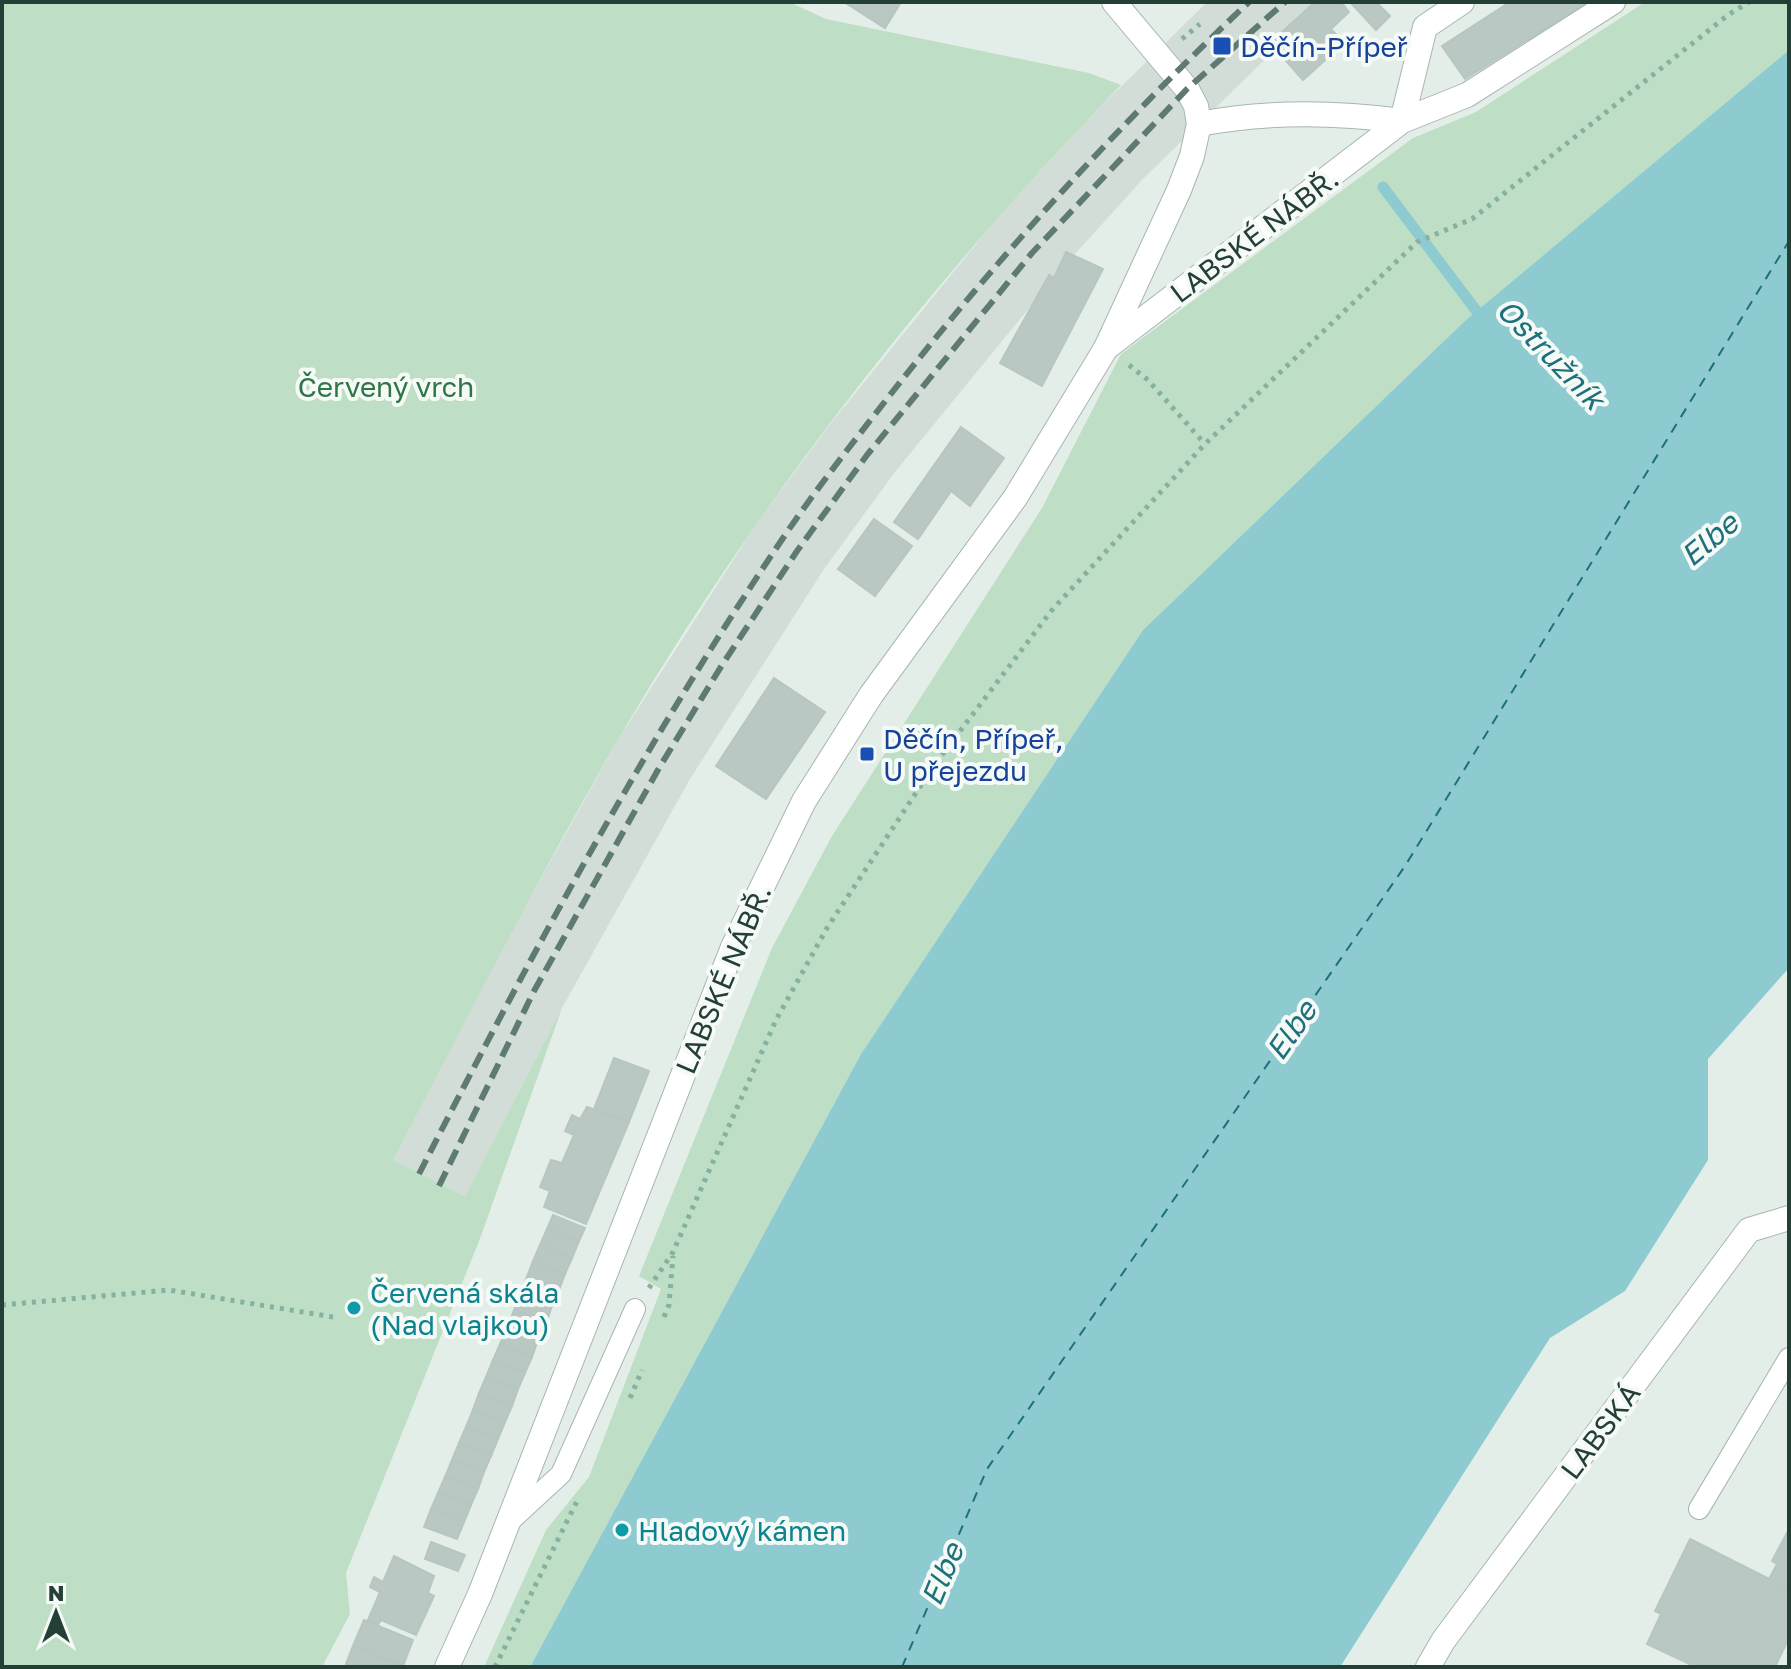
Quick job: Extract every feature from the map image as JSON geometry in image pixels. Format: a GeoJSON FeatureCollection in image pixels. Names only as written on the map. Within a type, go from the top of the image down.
{"type":"FeatureCollection","features":[{"type":"Feature","properties":{"kind":"street"},"geometry":{"type":"LineString","coordinates":[[1114,2],[1187,89],[1196,106],[1199,124]]}},
{"type":"Feature","properties":{"kind":"street"},"geometry":{"type":"LineString","coordinates":[[1402,121],[1425,27],[1462,2]]}},
{"type":"Feature","properties":{"kind":"street","name":"LABSKÉ NÁBŘ."},"geometry":{"type":"LineString","coordinates":[[1106,348],[1402,121],[1467,95],[1613,2]]}},
{"type":"Feature","properties":{"kind":"street","name":"LABSKÉ NÁBŘ."},"geometry":{"type":"LineString","coordinates":[[447,1667],[507,1524],[733,947],[773,860],[804,801],[871,695],[1015,498],[1106,348],[1179,190],[1192,156],[1199,124],[1235,117],[1345,113],[1402,121]]}},
{"type":"Feature","properties":{"kind":"street","name":"LABSKÁ"},"geometry":{"type":"LineString","coordinates":[[1428,1667],[1443,1641],[1749,1230],[1789,1218]]}},
{"type":"Feature","properties":{"kind":"lane"},"geometry":{"type":"LineString","coordinates":[[507,1524],[561,1474],[635,1309]]}},
{"type":"Feature","properties":{"kind":"lane"},"geometry":{"type":"LineString","coordinates":[[1699,1509],[1789,1358]]}},
{"type":"Feature","properties":{"kind":"path"},"geometry":{"type":"LineString","coordinates":[[635,1309],[673,1252],[776,1020],[827,928],[935,764],[1052,610],[1205,444],[1417,242],[1472,219],[1728,15],[1749,2]]}},
{"type":"Feature","properties":{"kind":"path"},"geometry":{"type":"LineString","coordinates":[[1148,380],[1205,444]]}},
{"type":"Feature","properties":{"kind":"path"},"geometry":{"type":"LineString","coordinates":[[2,1305],[169,1290],[333,1317]]}},
{"type":"Feature","properties":{"kind":"shaded area"},"geometry":{"type":"Polygon","coordinates":[[[1207,2],[1328,2],[1300,25],[1142,180],[1056,275],[895,472],[824,569],[690,779],[562,1008],[465,1198],[393,1160],[490,970],[619,738],[757,523],[831,423],[994,222],[1083,124],[1207,2]]]}},
{"type":"Feature","properties":{"kind":"green space","name":"Červený vrch"},"geometry":{"type":"Polygon","coordinates":[[[2,2],[789,2],[826,19],[1089,73],[1121,85],[1050,160],[915,316],[850,396],[729,564],[589,790],[393,1160],[465,1197],[562,1008],[481,1236],[346,1573],[350,1614],[322,1667],[2,1667],[2,2]]]}},
{"type":"Feature","properties":{"kind":"green space"},"geometry":{"type":"Polygon","coordinates":[[[1645,2],[1789,2],[1789,50],[1467,319],[1143,630],[861,1054],[530,1667],[484,1667],[546,1530],[589,1477],[661,1289],[639,1276],[772,948],[832,836],[1042,508],[1121,354],[1413,138],[1476,112],[1645,2]]]}},
{"type":"Feature","properties":{"kind":"water","name":"Elbe"},"geometry":{"type":"Polygon","coordinates":[[[1789,50],[1789,968],[1708,1059],[1708,1160],[1625,1291],[1550,1338],[1340,1667],[530,1667],[861,1054],[1143,630],[1467,319],[1789,50]]]}},
{"type":"Feature","properties":{"kind":"building"},"geometry":{"type":"Polygon","coordinates":[[[844,2],[901,2],[885,28],[844,2]]]}},
{"type":"Feature","properties":{"kind":"building"},"geometry":{"type":"Polygon","coordinates":[[[1315,2],[1341,2],[1349,12],[1331,29],[1344,43],[1303,80],[1270,43],[1315,2]]]}},
{"type":"Feature","properties":{"kind":"building"},"geometry":{"type":"Polygon","coordinates":[[[1350,2],[1376,2],[1390,16],[1376,30],[1350,2]]]}},
{"type":"Feature","properties":{"kind":"building"},"geometry":{"type":"Polygon","coordinates":[[[1510,2],[1588,2],[1465,79],[1442,46],[1510,2]]]}},
{"type":"Feature","properties":{"kind":"building"},"geometry":{"type":"Polygon","coordinates":[[[1066,252],[1103,269],[1042,386],[1000,363],[1049,275],[1054,278],[1066,252]]]}},
{"type":"Feature","properties":{"kind":"building"},"geometry":{"type":"Polygon","coordinates":[[[961,427],[1004,458],[970,506],[951,491],[918,539],[894,522],[961,427]]]}},
{"type":"Feature","properties":{"kind":"building"},"geometry":{"type":"Polygon","coordinates":[[[874,519],[912,546],[875,596],[838,569],[874,519]]]}},
{"type":"Feature","properties":{"kind":"building"},"geometry":{"type":"Polygon","coordinates":[[[774,678],[825,712],[766,799],[716,766],[774,678]]]}},
{"type":"Feature","properties":{"kind":"building"},"geometry":{"type":"Polygon","coordinates":[[[614,1058],[649,1071],[629,1122],[594,1109],[614,1058]]]}},
{"type":"Feature","properties":{"kind":"building"},"geometry":{"type":"Polygon","coordinates":[[[587,1107],[629,1122],[586,1224],[544,1207],[550,1191],[540,1187],[551,1160],[562,1163],[574,1135],[565,1131],[572,1115],[580,1119],[587,1107]]]}},
{"type":"Feature","properties":{"kind":"building"},"geometry":{"type":"Polygon","coordinates":[[[553,1215],[585,1228],[579,1241],[547,1229],[553,1215]]]}},
{"type":"Feature","properties":{"kind":"building"},"geometry":{"type":"Polygon","coordinates":[[[547,1229],[579,1241],[572,1258],[540,1245],[547,1229]]]}},
{"type":"Feature","properties":{"kind":"building"},"geometry":{"type":"Polygon","coordinates":[[[540,1245],[572,1258],[565,1274],[533,1261],[540,1245]]]}},
{"type":"Feature","properties":{"kind":"building"},"geometry":{"type":"Polygon","coordinates":[[[533,1261],[565,1274],[559,1290],[527,1277],[533,1261]]]}},
{"type":"Feature","properties":{"kind":"building"},"geometry":{"type":"Polygon","coordinates":[[[527,1277],[559,1290],[552,1306],[520,1294],[527,1277]]]}},
{"type":"Feature","properties":{"kind":"building"},"geometry":{"type":"Polygon","coordinates":[[[520,1294],[552,1306],[546,1323],[514,1310],[520,1294]]]}},
{"type":"Feature","properties":{"kind":"building"},"geometry":{"type":"Polygon","coordinates":[[[514,1310],[546,1323],[538,1340],[507,1328],[514,1310]]]}},
{"type":"Feature","properties":{"kind":"building"},"geometry":{"type":"Polygon","coordinates":[[[507,1328],[538,1340],[532,1357],[500,1344],[507,1328]]]}},
{"type":"Feature","properties":{"kind":"building"},"geometry":{"type":"Polygon","coordinates":[[[500,1344],[532,1357],[525,1373],[493,1360],[500,1344]]]}},
{"type":"Feature","properties":{"kind":"building"},"geometry":{"type":"Polygon","coordinates":[[[493,1360],[525,1373],[518,1389],[486,1377],[493,1360]]]}},
{"type":"Feature","properties":{"kind":"building"},"geometry":{"type":"Polygon","coordinates":[[[486,1377],[518,1389],[512,1406],[479,1393],[486,1377]]]}},
{"type":"Feature","properties":{"kind":"building"},"geometry":{"type":"Polygon","coordinates":[[[479,1393],[512,1406],[505,1422],[473,1410],[479,1393]]]}},
{"type":"Feature","properties":{"kind":"building"},"geometry":{"type":"Polygon","coordinates":[[[473,1410],[505,1422],[498,1439],[466,1427],[473,1410]]]}},
{"type":"Feature","properties":{"kind":"building"},"geometry":{"type":"Polygon","coordinates":[[[466,1427],[498,1439],[491,1456],[459,1443],[466,1427]]]}},
{"type":"Feature","properties":{"kind":"building"},"geometry":{"type":"Polygon","coordinates":[[[459,1443],[491,1456],[484,1472],[452,1460],[459,1443]]]}},
{"type":"Feature","properties":{"kind":"building"},"geometry":{"type":"Polygon","coordinates":[[[452,1460],[484,1472],[478,1489],[445,1477],[452,1460]]]}},
{"type":"Feature","properties":{"kind":"building"},"geometry":{"type":"Polygon","coordinates":[[[445,1477],[478,1489],[471,1505],[438,1493],[445,1477]]]}},
{"type":"Feature","properties":{"kind":"building"},"geometry":{"type":"Polygon","coordinates":[[[438,1493],[471,1505],[464,1522],[431,1509],[438,1493]]]}},
{"type":"Feature","properties":{"kind":"building"},"geometry":{"type":"Polygon","coordinates":[[[431,1509],[464,1522],[457,1539],[424,1527],[431,1509]]]}},
{"type":"Feature","properties":{"kind":"building"},"geometry":{"type":"Polygon","coordinates":[[[1789,1529],[1789,1589],[1769,1579],[1777,1564],[1772,1561],[1789,1529]]]}},
{"type":"Feature","properties":{"kind":"building"},"geometry":{"type":"Polygon","coordinates":[[[1690,1539],[1789,1589],[1789,1638],[1775,1667],[1696,1667],[1647,1644],[1661,1614],[1655,1611],[1690,1539]]]}},
{"type":"Feature","properties":{"kind":"building"},"geometry":{"type":"Polygon","coordinates":[[[431,1542],[465,1555],[458,1571],[425,1559],[431,1542]]]}},
{"type":"Feature","properties":{"kind":"building"},"geometry":{"type":"Polygon","coordinates":[[[394,1556],[434,1576],[428,1593],[434,1596],[416,1635],[381,1620],[378,1625],[368,1620],[380,1592],[370,1587],[374,1577],[383,1582],[394,1556]]]}},
{"type":"Feature","properties":{"kind":"building"},"geometry":{"type":"Polygon","coordinates":[[[364,1620],[413,1640],[403,1666],[353,1646],[364,1620]]]}},
{"type":"Feature","properties":{"kind":"building"},"geometry":{"type":"Polygon","coordinates":[[[353,1646],[403,1667],[352,1667],[346,1664],[353,1646]]]}},
{"type":"Feature","properties":{"kind":"waterway","name":"Ostružník"},"geometry":{"type":"LineString","coordinates":[[1383,187],[1484,321]]}},
{"type":"Feature","properties":{"kind":"ferry route"},"geometry":{"type":"LineString","coordinates":[[902,1667],[987,1469],[1405,866],[1789,241]]}},
{"type":"Feature","properties":{"kind":"railway"},"geometry":{"type":"LineString","coordinates":[[419,1174],[546,933],[635,775],[729,620],[804,508],[968,298],[1104,146],[1249,2]]}},
{"type":"Feature","properties":{"kind":"railway"},"geometry":{"type":"LineString","coordinates":[[439,1186],[534,991],[659,768],[797,551],[867,455],[1032,253],[1187,89],[1285,2]]}},
{"type":"Feature","properties":{"kind":"place","name":"Děčín-Přípeř"},"geometry":{"type":"Point","coordinates":[1222,46]}},
{"type":"Feature","properties":{"kind":"place","name":"Děčín, Přípeř, U přejezdu"},"geometry":{"type":"Point","coordinates":[867,754]}},
{"type":"Feature","properties":{"kind":"place","name":"Červená skála (Nad vlajkou)"},"geometry":{"type":"Point","coordinates":[354,1308]}},
{"type":"Feature","properties":{"kind":"place","name":"Hladový kámen"},"geometry":{"type":"Point","coordinates":[622,1530]}}]}
